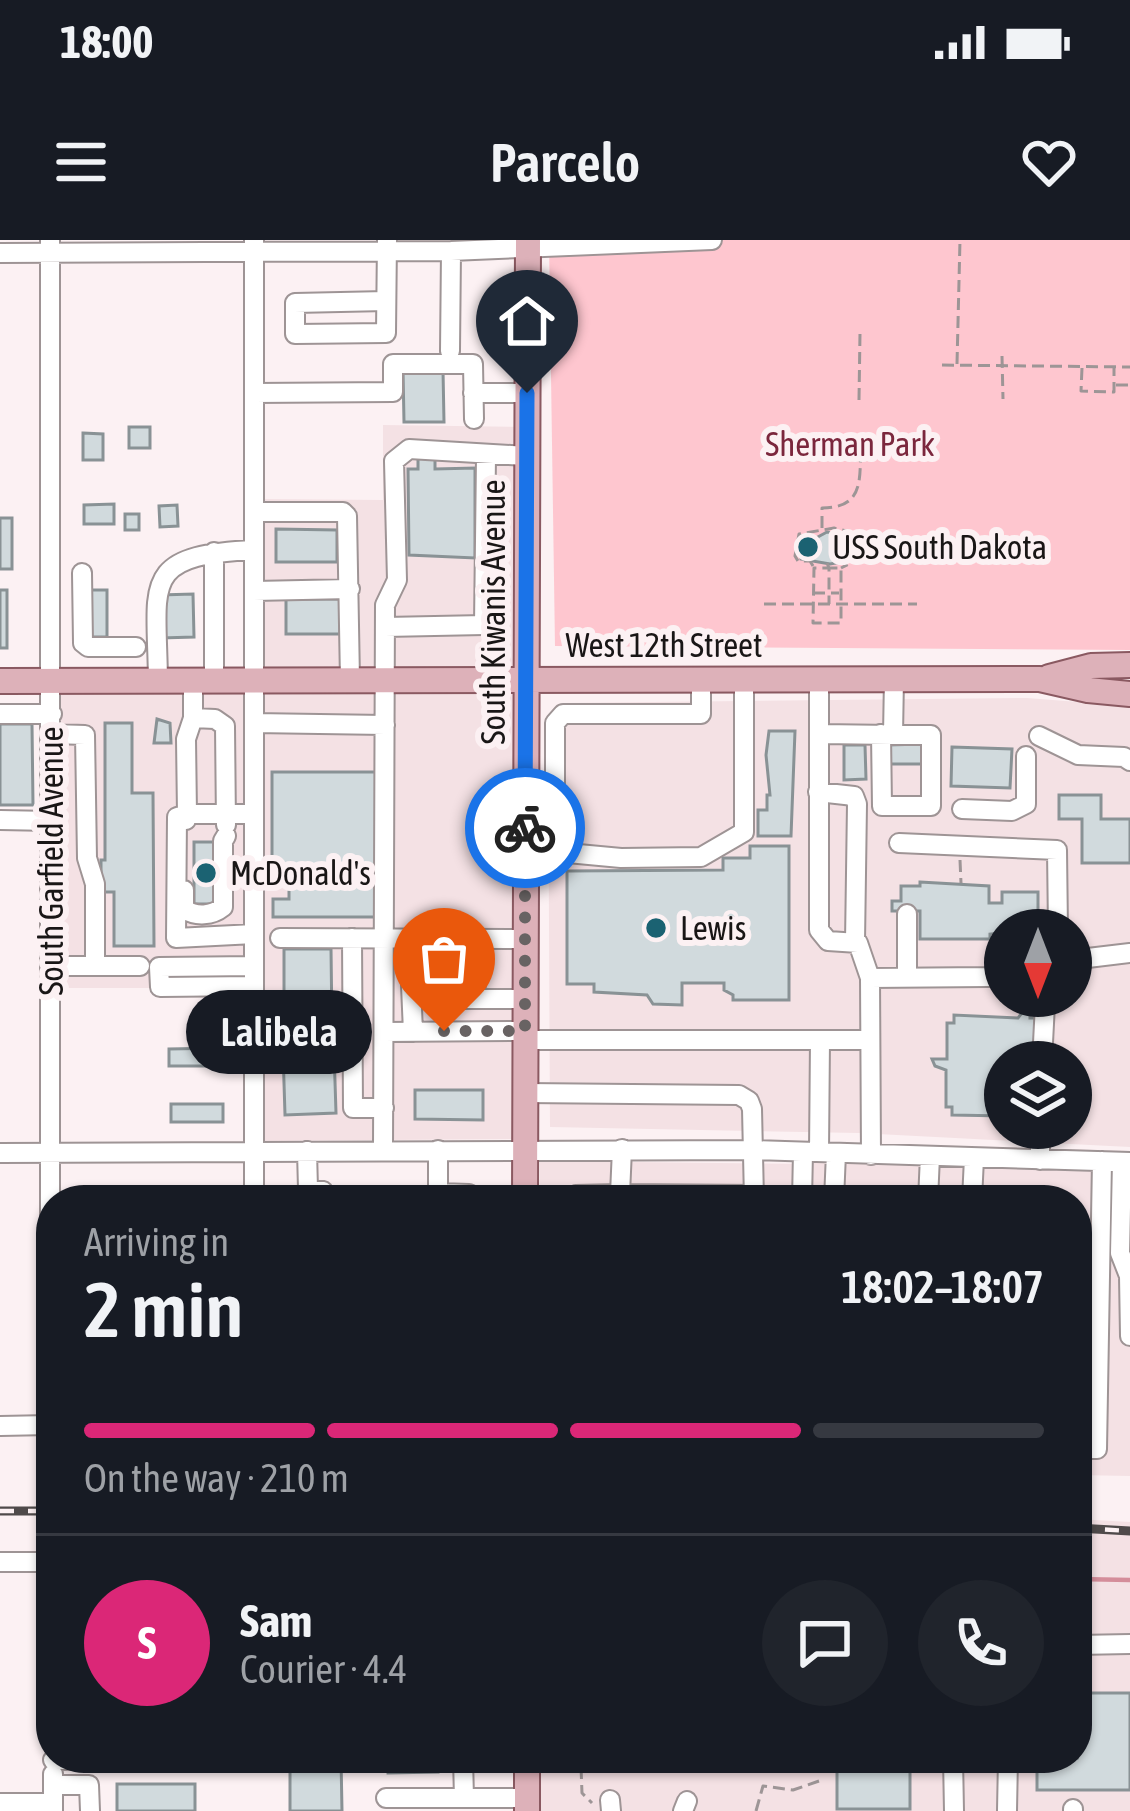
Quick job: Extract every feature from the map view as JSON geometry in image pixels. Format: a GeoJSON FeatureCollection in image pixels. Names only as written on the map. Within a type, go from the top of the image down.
{"type":"FeatureCollection","features":[{"type":"Feature","properties":{"kind":"main road","name":"South Kiwanis Avenue"},"geometry":{"type":"LineString","coordinates":[[525,1185],[528,245]]}},
{"type":"Feature","properties":{"kind":"main road","name":"West 12th Street"},"geometry":{"type":"LineString","coordinates":[[1040,679],[1091,666],[1130,665]]}},
{"type":"Feature","properties":{"kind":"main road","name":"West 12th Street"},"geometry":{"type":"LineString","coordinates":[[0,682],[1040,679],[1130,694]]}},
{"type":"Feature","properties":{"kind":"main road"},"geometry":{"type":"LineString","coordinates":[[527,1773],[527,1804]]}},
{"type":"Feature","properties":{"kind":"street"},"geometry":{"type":"LineString","coordinates":[[0,253],[50,246],[387,245],[451,251],[712,240]]}},
{"type":"Feature","properties":{"kind":"street"},"geometry":{"type":"LineString","coordinates":[[386,301],[295,303],[295,334],[386,333],[387,245]]}},
{"type":"Feature","properties":{"kind":"street","name":"South Garfield Avenue"},"geometry":{"type":"LineString","coordinates":[[50,246],[51,1185]]}},
{"type":"Feature","properties":{"kind":"street"},"geometry":{"type":"LineString","coordinates":[[254,246],[254,1185]]}},
{"type":"Feature","properties":{"kind":"street"},"geometry":{"type":"LineString","coordinates":[[450,351],[451,251]]}},
{"type":"Feature","properties":{"kind":"street"},"geometry":{"type":"LineString","coordinates":[[254,393],[394,392],[393,364],[473,364],[474,418]]}},
{"type":"Feature","properties":{"kind":"street"},"geometry":{"type":"LineString","coordinates":[[473,393],[527,393]]}},
{"type":"Feature","properties":{"kind":"street"},"geometry":{"type":"LineString","coordinates":[[383,1150],[385,604],[397,580],[394,461],[409,449],[527,457]]}},
{"type":"Feature","properties":{"kind":"street"},"geometry":{"type":"LineString","coordinates":[[385,627],[484,625],[486,456]]}},
{"type":"Feature","properties":{"kind":"street"},"geometry":{"type":"LineString","coordinates":[[254,512],[343,512],[350,525],[350,680]]}},
{"type":"Feature","properties":{"kind":"street"},"geometry":{"type":"LineString","coordinates":[[158,681],[157,586],[166,569],[214,551],[254,550]]}},
{"type":"Feature","properties":{"kind":"street"},"geometry":{"type":"LineString","coordinates":[[194,718],[215,719],[225,725],[223,907],[207,914],[184,909],[183,834],[186,739],[204,680],[214,551]]}},
{"type":"Feature","properties":{"kind":"street"},"geometry":{"type":"LineString","coordinates":[[82,573],[83,643],[136,647]]}},
{"type":"Feature","properties":{"kind":"street"},"geometry":{"type":"LineString","coordinates":[[254,591],[350,589]]}},
{"type":"Feature","properties":{"kind":"street"},"geometry":{"type":"LineString","coordinates":[[819,677],[819,930],[828,941],[855,942],[862,948],[870,977],[871,1155]]}},
{"type":"Feature","properties":{"kind":"street"},"geometry":{"type":"LineString","coordinates":[[555,852],[555,723],[563,714],[700,714],[701,678]]}},
{"type":"Feature","properties":{"kind":"street"},"geometry":{"type":"LineString","coordinates":[[525,849],[621,858],[701,857],[744,832],[744,678]]}},
{"type":"Feature","properties":{"kind":"street"},"geometry":{"type":"LineString","coordinates":[[821,734],[887,735],[931,735],[931,806],[882,806],[887,735],[894,678]]}},
{"type":"Feature","properties":{"kind":"street"},"geometry":{"type":"LineString","coordinates":[[0,714],[85,735],[94,966]]}},
{"type":"Feature","properties":{"kind":"street"},"geometry":{"type":"LineString","coordinates":[[254,723],[385,725]]}},
{"type":"Feature","properties":{"kind":"street"},"geometry":{"type":"LineString","coordinates":[[962,809],[1012,811],[1026,804],[1029,744],[1130,761]]}},
{"type":"Feature","properties":{"kind":"street"},"geometry":{"type":"LineString","coordinates":[[818,792],[846,792],[856,804],[855,942]]}},
{"type":"Feature","properties":{"kind":"street"},"geometry":{"type":"LineString","coordinates":[[254,814],[177,817],[176,938],[254,934]]}},
{"type":"Feature","properties":{"kind":"street"},"geometry":{"type":"LineString","coordinates":[[0,820],[51,820]]}},
{"type":"Feature","properties":{"kind":"street"},"geometry":{"type":"LineString","coordinates":[[225,934],[232,907],[231,840],[226,836]]}},
{"type":"Feature","properties":{"kind":"street"},"geometry":{"type":"LineString","coordinates":[[899,843],[1057,850],[1058,909]]}},
{"type":"Feature","properties":{"kind":"street"},"geometry":{"type":"LineString","coordinates":[[907,914],[907,977]]}},
{"type":"Feature","properties":{"kind":"street"},"geometry":{"type":"LineString","coordinates":[[280,938],[525,939]]}},
{"type":"Feature","properties":{"kind":"street"},"geometry":{"type":"LineString","coordinates":[[352,938],[353,1108],[384,1108]]}},
{"type":"Feature","properties":{"kind":"street"},"geometry":{"type":"LineString","coordinates":[[410,938],[412,1031]]}},
{"type":"Feature","properties":{"kind":"street"},"geometry":{"type":"LineString","coordinates":[[1092,958],[1130,953]]}},
{"type":"Feature","properties":{"kind":"street"},"geometry":{"type":"LineString","coordinates":[[51,967],[140,966]]}},
{"type":"Feature","properties":{"kind":"street"},"geometry":{"type":"LineString","coordinates":[[254,966],[159,967],[160,987],[254,986]]}},
{"type":"Feature","properties":{"kind":"street"},"geometry":{"type":"LineString","coordinates":[[870,977],[984,974]]}},
{"type":"Feature","properties":{"kind":"street"},"geometry":{"type":"LineString","coordinates":[[411,976],[430,999],[525,999]]}},
{"type":"Feature","properties":{"kind":"street"},"geometry":{"type":"LineString","coordinates":[[384,1032],[870,1040]]}},
{"type":"Feature","properties":{"kind":"street"},"geometry":{"type":"LineString","coordinates":[[820,1040],[819,1153],[829,1185]]}},
{"type":"Feature","properties":{"kind":"street"},"geometry":{"type":"LineString","coordinates":[[524,1093],[740,1095],[752,1108],[754,1185]]}},
{"type":"Feature","properties":{"kind":"street"},"geometry":{"type":"LineString","coordinates":[[620,1185],[622,1149]]}},
{"type":"Feature","properties":{"kind":"street"},"geometry":{"type":"LineString","coordinates":[[1040,1149],[1040,1160]]}},
{"type":"Feature","properties":{"kind":"street"},"geometry":{"type":"LineString","coordinates":[[307,1150],[308,1185]]}},
{"type":"Feature","properties":{"kind":"street"},"geometry":{"type":"LineString","coordinates":[[438,1150],[438,1185]]}},
{"type":"Feature","properties":{"kind":"street"},"geometry":{"type":"LineString","coordinates":[[0,1153],[754,1150],[1123,1162]]}},
{"type":"Feature","properties":{"kind":"street"},"geometry":{"type":"LineString","coordinates":[[807,1185],[819,1153]]}},
{"type":"Feature","properties":{"kind":"street"},"geometry":{"type":"LineString","coordinates":[[929,1185],[930,1156]]}},
{"type":"Feature","properties":{"kind":"street"},"geometry":{"type":"LineString","coordinates":[[973,1185],[974,1158]]}},
{"type":"Feature","properties":{"kind":"street"},"geometry":{"type":"LineString","coordinates":[[1123,1162],[1120,1253],[1129,1276],[1130,1336]]}},
{"type":"Feature","properties":{"kind":"street"},"geometry":{"type":"LineString","coordinates":[[1092,1449],[1097,1449],[1098,1393],[1123,1162]]}},
{"type":"Feature","properties":{"kind":"street"},"geometry":{"type":"LineString","coordinates":[[1092,1393],[1098,1393]]}},
{"type":"Feature","properties":{"kind":"street"},"geometry":{"type":"LineString","coordinates":[[0,1426],[36,1425]]}},
{"type":"Feature","properties":{"kind":"street"},"geometry":{"type":"LineString","coordinates":[[0,1562],[36,1562]]}},
{"type":"Feature","properties":{"kind":"street"},"geometry":{"type":"LineString","coordinates":[[1092,1645],[1130,1644]]}},
{"type":"Feature","properties":{"kind":"street"},"geometry":{"type":"LineString","coordinates":[[464,1773],[464,1798]]}},
{"type":"Feature","properties":{"kind":"street"},"geometry":{"type":"LineString","coordinates":[[953,1773],[954,1811]]}},
{"type":"Feature","properties":{"kind":"street"},"geometry":{"type":"LineString","coordinates":[[1007,1811],[1008,1773]]}},
{"type":"Feature","properties":{"kind":"street"},"geometry":{"type":"LineString","coordinates":[[0,1803],[53,1800],[89,1785],[90,1811]]}},
{"type":"Feature","properties":{"kind":"street"},"geometry":{"type":"LineString","coordinates":[[386,1798],[527,1804]]}},
{"type":"Feature","properties":{"kind":"path"},"geometry":{"type":"LineString","coordinates":[[957,366],[960,240]]}},
{"type":"Feature","properties":{"kind":"path"},"geometry":{"type":"LineString","coordinates":[[859,400],[860,333]]}},
{"type":"Feature","properties":{"kind":"path"},"geometry":{"type":"LineString","coordinates":[[1003,356],[1003,399]]}},
{"type":"Feature","properties":{"kind":"path"},"geometry":{"type":"LineString","coordinates":[[942,365],[1130,367]]}},
{"type":"Feature","properties":{"kind":"path"},"geometry":{"type":"LineString","coordinates":[[1082,367],[1082,392],[1114,392],[1114,367]]}},
{"type":"Feature","properties":{"kind":"path"},"geometry":{"type":"LineString","coordinates":[[1114,385],[1130,385]]}},
{"type":"Feature","properties":{"kind":"path"},"geometry":{"type":"LineString","coordinates":[[826,529],[822,508],[839,508],[854,498],[859,486],[861,443]]}},
{"type":"Feature","properties":{"kind":"path"},"geometry":{"type":"LineString","coordinates":[[814,568],[841,568],[859,559],[858,534],[826,529],[799,534],[796,539],[798,561],[810,561],[814,568],[813,623],[841,623],[841,568]]}},
{"type":"Feature","properties":{"kind":"path"},"geometry":{"type":"LineString","coordinates":[[828,566],[829,604]]}},
{"type":"Feature","properties":{"kind":"path"},"geometry":{"type":"LineString","coordinates":[[814,592],[841,593]]}},
{"type":"Feature","properties":{"kind":"path"},"geometry":{"type":"LineString","coordinates":[[764,604],[917,604]]}},
{"type":"Feature","properties":{"kind":"path"},"geometry":{"type":"LineString","coordinates":[[960,845],[961,883]]}},
{"type":"Feature","properties":{"kind":"path"},"geometry":{"type":"LineString","coordinates":[[581,1773],[582,1793],[608,1807]]}},
{"type":"Feature","properties":{"kind":"path"},"geometry":{"type":"LineString","coordinates":[[755,1811],[763,1786],[793,1790],[819,1781]]}},
{"type":"Feature","properties":{"kind":"shaded area"},"geometry":{"type":"Polygon","coordinates":[[[383,425],[524,427],[515,667],[262,672],[261,499],[383,500],[383,425]]]}},
{"type":"Feature","properties":{"kind":"shaded area"},"geometry":{"type":"Polygon","coordinates":[[[247,691],[248,958],[156,959],[155,988],[56,988],[57,692],[247,691]]]}},
{"type":"Feature","properties":{"kind":"shaded area"},"geometry":{"type":"Polygon","coordinates":[[[262,691],[516,693],[515,1139],[262,1141],[262,691]]]}},
{"type":"Feature","properties":{"kind":"shaded area"},"geometry":{"type":"Polygon","coordinates":[[[1027,698],[1130,706],[1130,1147],[1092,1145],[1092,1041],[984,1041],[984,1139],[550,1127],[548,717],[564,703],[1027,698]]]}},
{"type":"Feature","properties":{"kind":"shaded area"},"geometry":{"type":"Polygon","coordinates":[[[815,1142],[1130,1151],[1130,1476],[1092,1475],[1092,1185],[540,1185],[540,1161],[813,1164],[815,1142]]]}},
{"type":"Feature","properties":{"kind":"shaded area"},"geometry":{"type":"Polygon","coordinates":[[[1092,1520],[1130,1522],[1130,1811],[527,1811],[527,1773],[1092,1773],[1092,1520]]]}},
{"type":"Feature","properties":{"kind":"green space","name":"Sherman Park"},"geometry":{"type":"Polygon","coordinates":[[[549,240],[1130,240],[1130,650],[555,646],[549,240]]]}},
{"type":"Feature","properties":{"kind":"building"},"geometry":{"type":"Polygon","coordinates":[[[403,370],[443,370],[444,422],[404,422],[403,370]]]}},
{"type":"Feature","properties":{"kind":"building"},"geometry":{"type":"Polygon","coordinates":[[[129,427],[150,427],[150,448],[129,448],[129,427]]]}},
{"type":"Feature","properties":{"kind":"building"},"geometry":{"type":"Polygon","coordinates":[[[83,433],[103,434],[103,460],[83,460],[83,433]]]}},
{"type":"Feature","properties":{"kind":"building"},"geometry":{"type":"Polygon","coordinates":[[[418,458],[435,458],[435,469],[475,468],[475,558],[409,555],[408,469],[418,469],[418,458]]]}},
{"type":"Feature","properties":{"kind":"building"},"geometry":{"type":"Polygon","coordinates":[[[114,504],[114,524],[84,524],[84,505],[114,504]]]}},
{"type":"Feature","properties":{"kind":"building"},"geometry":{"type":"Polygon","coordinates":[[[177,505],[178,526],[160,527],[159,506],[177,505]]]}},
{"type":"Feature","properties":{"kind":"building"},"geometry":{"type":"Polygon","coordinates":[[[125,514],[139,514],[139,530],[125,530],[125,514]]]}},
{"type":"Feature","properties":{"kind":"building"},"geometry":{"type":"Polygon","coordinates":[[[0,518],[12,518],[12,569],[0,569],[0,518]]]}},
{"type":"Feature","properties":{"kind":"building"},"geometry":{"type":"Polygon","coordinates":[[[276,529],[337,530],[337,562],[276,562],[276,529]]]}},
{"type":"Feature","properties":{"kind":"building"},"geometry":{"type":"Polygon","coordinates":[[[827,532],[854,536],[854,560],[830,564],[801,559],[801,536],[816,538],[827,532]]]}},
{"type":"Feature","properties":{"kind":"building"},"geometry":{"type":"Polygon","coordinates":[[[0,590],[7,590],[7,648],[0,648],[0,590]]]}},
{"type":"Feature","properties":{"kind":"building"},"geometry":{"type":"Polygon","coordinates":[[[87,590],[107,590],[107,637],[87,637],[87,590]]]}},
{"type":"Feature","properties":{"kind":"building"},"geometry":{"type":"Polygon","coordinates":[[[193,594],[194,637],[161,638],[160,595],[193,594]]]}},
{"type":"Feature","properties":{"kind":"building"},"geometry":{"type":"Polygon","coordinates":[[[286,599],[340,599],[340,634],[286,634],[286,599]]]}},
{"type":"Feature","properties":{"kind":"building"},"geometry":{"type":"Polygon","coordinates":[[[157,719],[170,723],[171,743],[154,743],[157,719]]]}},
{"type":"Feature","properties":{"kind":"building"},"geometry":{"type":"Polygon","coordinates":[[[105,723],[132,723],[132,793],[153,793],[154,946],[114,946],[114,892],[101,892],[105,723]]]}},
{"type":"Feature","properties":{"kind":"building"},"geometry":{"type":"Polygon","coordinates":[[[0,724],[32,724],[33,805],[0,805],[0,724]]]}},
{"type":"Feature","properties":{"kind":"building"},"geometry":{"type":"Polygon","coordinates":[[[769,731],[795,731],[791,836],[758,836],[758,810],[767,810],[770,795],[769,731]]]}},
{"type":"Feature","properties":{"kind":"building"},"geometry":{"type":"Polygon","coordinates":[[[923,744],[923,764],[887,764],[887,745],[923,744]]]}},
{"type":"Feature","properties":{"kind":"building"},"geometry":{"type":"Polygon","coordinates":[[[844,745],[865,745],[866,779],[844,780],[844,745]]]}},
{"type":"Feature","properties":{"kind":"building"},"geometry":{"type":"Polygon","coordinates":[[[952,747],[1012,749],[1010,788],[951,786],[952,747]]]}},
{"type":"Feature","properties":{"kind":"building"},"geometry":{"type":"Polygon","coordinates":[[[272,772],[380,772],[380,917],[273,917],[273,899],[289,899],[289,870],[272,870],[272,772]]]}},
{"type":"Feature","properties":{"kind":"building"},"geometry":{"type":"Polygon","coordinates":[[[1059,795],[1101,795],[1101,819],[1130,819],[1130,863],[1082,863],[1082,819],[1059,819],[1059,795]]]}},
{"type":"Feature","properties":{"kind":"building","name":"McDonald's"},"geometry":{"type":"Polygon","coordinates":[[[194,842],[218,842],[218,904],[194,904],[194,842]]]}},
{"type":"Feature","properties":{"kind":"building"},"geometry":{"type":"Polygon","coordinates":[[[750,846],[789,846],[789,1000],[733,1000],[724,983],[682,983],[682,1005],[653,1004],[647,995],[594,992],[594,984],[567,984],[567,871],[723,870],[723,858],[750,858],[750,846]]]}},
{"type":"Feature","properties":{"kind":"building"},"geometry":{"type":"Polygon","coordinates":[[[920,882],[989,886],[989,903],[1002,903],[1002,892],[1038,892],[1038,909],[984,909],[984,939],[920,939],[920,911],[892,911],[892,901],[901,901],[901,886],[920,886],[920,882]]]}},
{"type":"Feature","properties":{"kind":"building"},"geometry":{"type":"Polygon","coordinates":[[[284,949],[331,949],[332,1026],[284,1026],[284,949]]]}},
{"type":"Feature","properties":{"kind":"building"},"geometry":{"type":"Polygon","coordinates":[[[433,965],[486,966],[485,990],[433,989],[433,965]]]}},
{"type":"Feature","properties":{"kind":"building"},"geometry":{"type":"Polygon","coordinates":[[[954,1015],[1037,1018],[1036,1041],[984,1041],[984,1116],[952,1115],[952,1107],[946,1107],[946,1070],[935,1066],[932,1059],[947,1059],[947,1023],[954,1023],[954,1015]]]}},
{"type":"Feature","properties":{"kind":"building"},"geometry":{"type":"Polygon","coordinates":[[[223,1048],[223,1066],[169,1066],[169,1049],[223,1048]]]}},
{"type":"Feature","properties":{"kind":"building"},"geometry":{"type":"Polygon","coordinates":[[[334,1050],[336,1113],[285,1115],[283,1051],[334,1050]]]}},
{"type":"Feature","properties":{"kind":"building"},"geometry":{"type":"Polygon","coordinates":[[[415,1090],[483,1090],[483,1120],[415,1119],[415,1090]]]}},
{"type":"Feature","properties":{"kind":"building"},"geometry":{"type":"Polygon","coordinates":[[[171,1104],[223,1104],[223,1122],[171,1122],[171,1104]]]}},
{"type":"Feature","properties":{"kind":"building"},"geometry":{"type":"Polygon","coordinates":[[[1092,1693],[1130,1693],[1130,1790],[1037,1790],[1037,1773],[1092,1773],[1092,1693]]]}},
{"type":"Feature","properties":{"kind":"building"},"geometry":{"type":"Polygon","coordinates":[[[290,1773],[341,1773],[342,1811],[290,1811],[290,1773]]]}},
{"type":"Feature","properties":{"kind":"building"},"geometry":{"type":"Polygon","coordinates":[[[837,1773],[910,1773],[910,1809],[837,1809],[837,1773]]]}},
{"type":"Feature","properties":{"kind":"building"},"geometry":{"type":"Polygon","coordinates":[[[117,1784],[195,1784],[195,1811],[117,1811],[117,1784]]]}},
{"type":"Feature","properties":{"kind":"waterway"},"geometry":{"type":"LineString","coordinates":[[1092,1579],[1130,1580]]}},
{"type":"Feature","properties":{"kind":"railway"},"geometry":{"type":"LineString","coordinates":[[0,1511],[36,1511]]}},
{"type":"Feature","properties":{"kind":"railway"},"geometry":{"type":"LineString","coordinates":[[1092,1529],[1130,1531]]}},
{"type":"Feature","properties":{"kind":"way so far"},"geometry":{"type":"LineString","coordinates":[[444,1031],[525,1031],[525,828]]}},
{"type":"Feature","properties":{"kind":"place","name":"USS South Dakota"},"geometry":{"type":"Point","coordinates":[808,547]}},
{"type":"Feature","properties":{"kind":"place","name":"McDonald's"},"geometry":{"type":"Point","coordinates":[206,873]}},
{"type":"Feature","properties":{"kind":"place","name":"Lewis"},"geometry":{"type":"Point","coordinates":[656,928]}},
{"type":"Feature","properties":{"kind":"place","name":"Lalibela"},"geometry":{"type":"Point","coordinates":[444,1031]}},
{"type":"Feature","properties":{"kind":"route"},"geometry":{"type":"LineString","coordinates":[[525,828],[527,393]]}}]}
